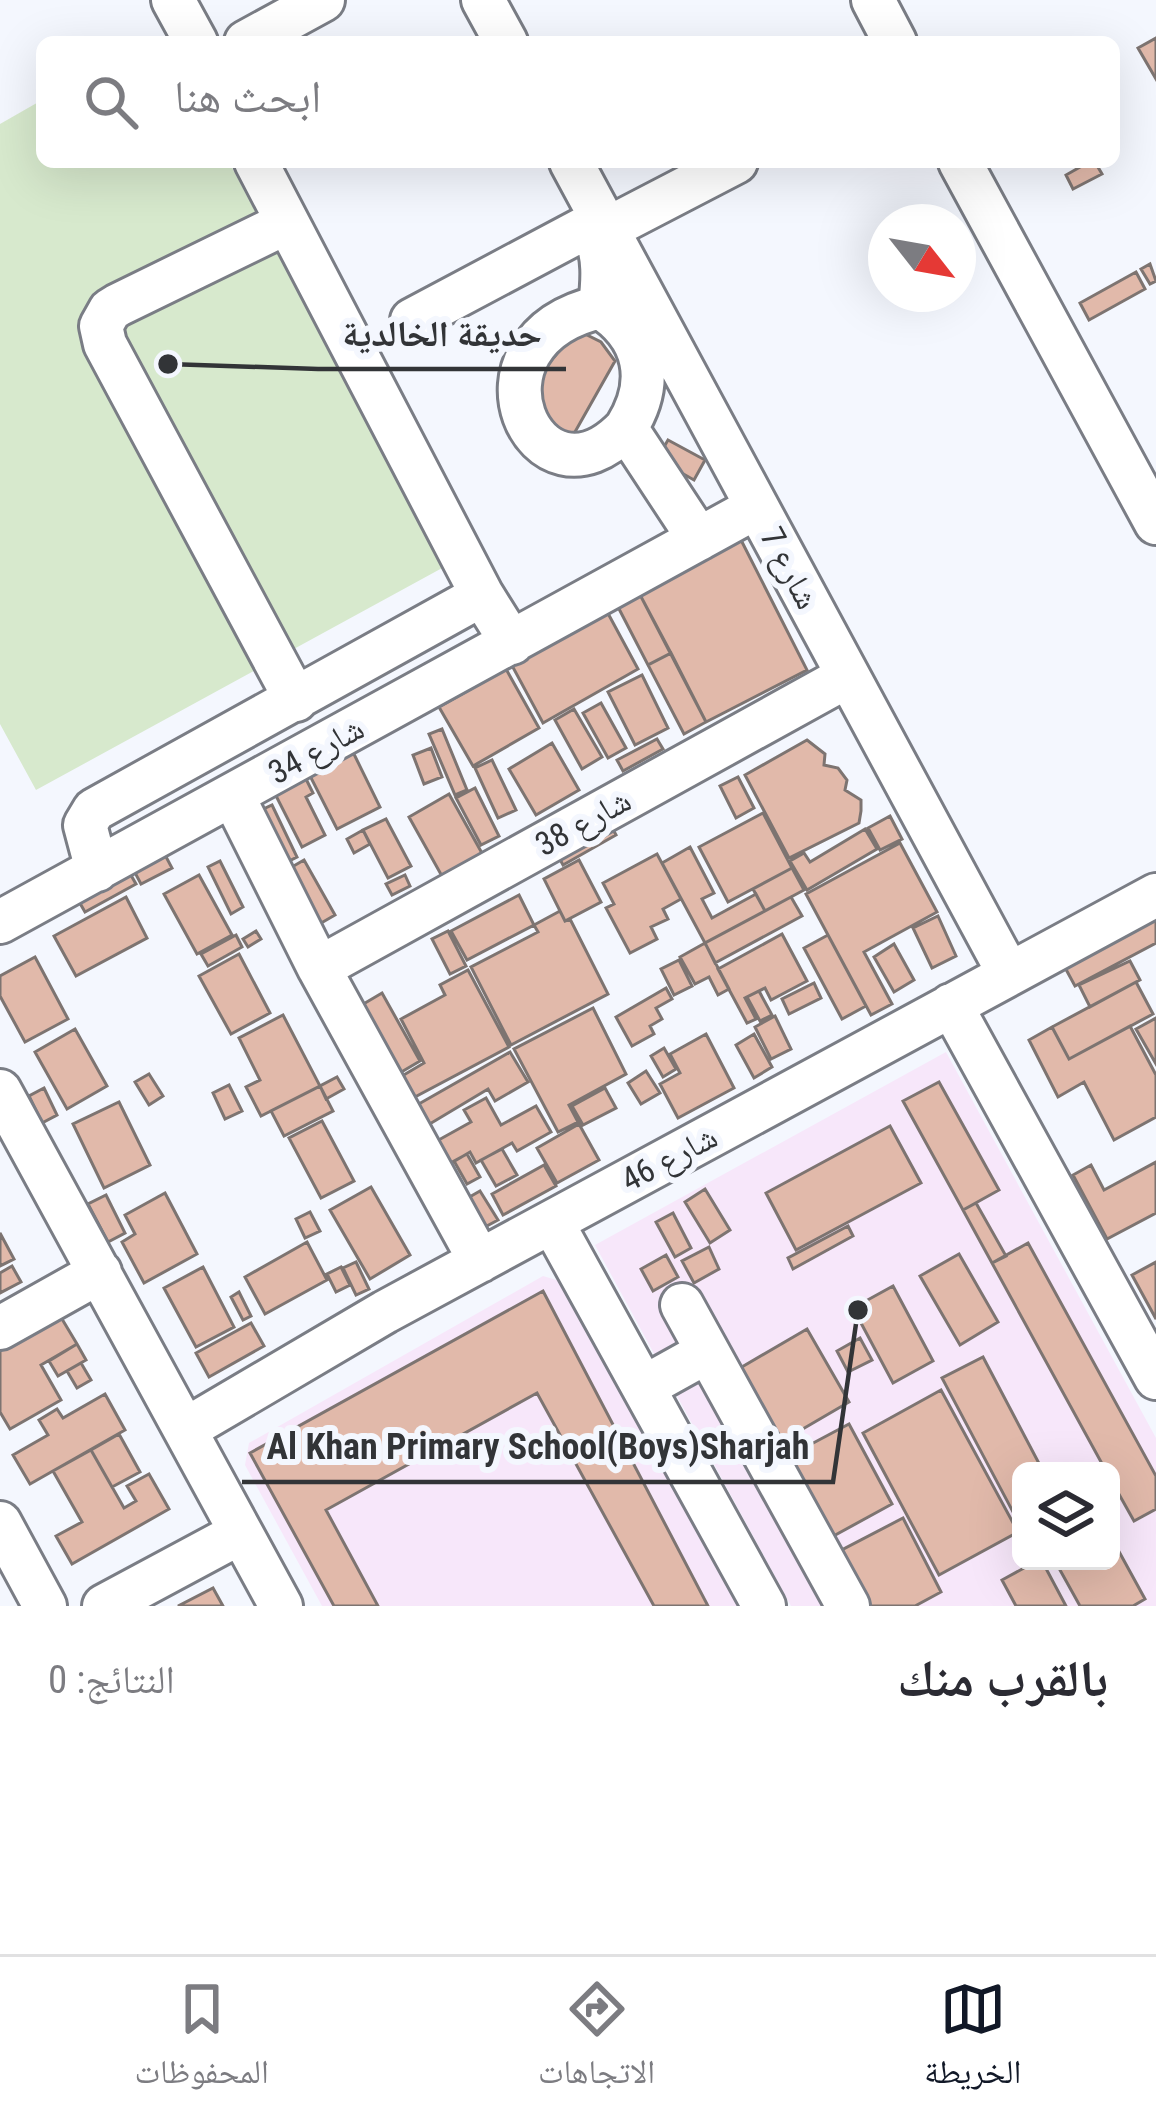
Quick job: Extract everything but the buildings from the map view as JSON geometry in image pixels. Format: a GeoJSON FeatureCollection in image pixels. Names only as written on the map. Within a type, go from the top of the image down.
{"type":"FeatureCollection","features":[{"type":"Feature","properties":{"kind":"street"},"geometry":{"type":"LineString","coordinates":[[173,0],[193,36]]}},
{"type":"Feature","properties":{"kind":"street"},"geometry":{"type":"LineString","coordinates":[[257,36],[323,0]]}},
{"type":"Feature","properties":{"kind":"street"},"geometry":{"type":"LineString","coordinates":[[483,0],[503,36]]}},
{"type":"Feature","properties":{"kind":"street"},"geometry":{"type":"LineString","coordinates":[[873,0],[892,36]]}},
{"type":"Feature","properties":{"kind":"street"},"geometry":{"type":"LineString","coordinates":[[259,168],[512,644]]}},
{"type":"Feature","properties":{"kind":"street","name":"شارع 7"},"geometry":{"type":"LineString","coordinates":[[574,168],[600,225],[1009,974]]}},
{"type":"Feature","properties":{"kind":"street"},"geometry":{"type":"LineString","coordinates":[[412,320],[723,168]]}},
{"type":"Feature","properties":{"kind":"street"},"geometry":{"type":"LineString","coordinates":[[963,168],[1156,523]]}},
{"type":"Feature","properties":{"kind":"street"},"geometry":{"type":"LineString","coordinates":[[286,223],[110,310],[101,326],[105,344],[296,700]]}},
{"type":"Feature","properties":{"kind":"street"},"geometry":{"type":"LineString","coordinates":[[600,225],[600,307]]}},
{"type":"Feature","properties":{"kind":"street"},"geometry":{"type":"LineString","coordinates":[[600,307],[633,339],[643,369],[640,400],[616,438],[591,451],[563,453],[546,446],[522,416],[521,379],[541,338],[578,312],[600,307]]}},
{"type":"Feature","properties":{"kind":"street"},"geometry":{"type":"LineString","coordinates":[[626,428],[699,539]]}},
{"type":"Feature","properties":{"kind":"street","name":"شارع 34"},"geometry":{"type":"LineString","coordinates":[[0,922],[757,507]]}},
{"type":"Feature","properties":{"kind":"street"},"geometry":{"type":"LineString","coordinates":[[97,870],[85,825],[94,810],[482,595]]}},
{"type":"Feature","properties":{"kind":"street","name":"شارع 38"},"geometry":{"type":"LineString","coordinates":[[319,968],[848,676]]}},
{"type":"Feature","properties":{"kind":"street"},"geometry":{"type":"LineString","coordinates":[[233,796],[319,968],[479,1261]]}},
{"type":"Feature","properties":{"kind":"street","name":"شارع 46"},"geometry":{"type":"LineString","coordinates":[[185,1430],[385,1312],[1156,895]]}},
{"type":"Feature","properties":{"kind":"street"},"geometry":{"type":"LineString","coordinates":[[951,1005],[1156,1378]]}},
{"type":"Feature","properties":{"kind":"street"},"geometry":{"type":"LineString","coordinates":[[1,1097],[281,1606]]}},
{"type":"Feature","properties":{"kind":"street"},"geometry":{"type":"LineString","coordinates":[[551,1222],[764,1606]]}},
{"type":"Feature","properties":{"kind":"street"},"geometry":{"type":"LineString","coordinates":[[0,1328],[100,1272]]}},
{"type":"Feature","properties":{"kind":"street"},"geometry":{"type":"LineString","coordinates":[[682,1305],[848,1606]]}},
{"type":"Feature","properties":{"kind":"street"},"geometry":{"type":"LineString","coordinates":[[644,1388],[707,1352]]}},
{"type":"Feature","properties":{"kind":"street"},"geometry":{"type":"LineString","coordinates":[[0,1523],[45,1606]]}},
{"type":"Feature","properties":{"kind":"street"},"geometry":{"type":"LineString","coordinates":[[104,1606],[240,1533]]}},
{"type":"Feature","properties":{"kind":"shaded area"},"geometry":{"type":"Polygon","coordinates":[[[946,1052],[1156,1438],[1156,1606],[791,1606],[595,1245],[946,1052]]]}},
{"type":"Feature","properties":{"kind":"shaded area"},"geometry":{"type":"Polygon","coordinates":[[[543,1276],[563,1282],[745,1606],[322,1606],[245,1465],[249,1443],[543,1276]]]}},
{"type":"Feature","properties":{"kind":"green space"},"geometry":{"type":"Polygon","coordinates":[[[36,103],[36,168],[232,168],[444,567],[36,790],[0,724],[0,124],[36,103]]]}},
{"type":"Feature","properties":{"kind":"place","name":"حديقة الخالدية"},"geometry":{"type":"Point","coordinates":[168,364]}},
{"type":"Feature","properties":{"kind":"place","name":"Al Khan Primary School(Boys)Sharjah"},"geometry":{"type":"Point","coordinates":[858,1310]}}]}
